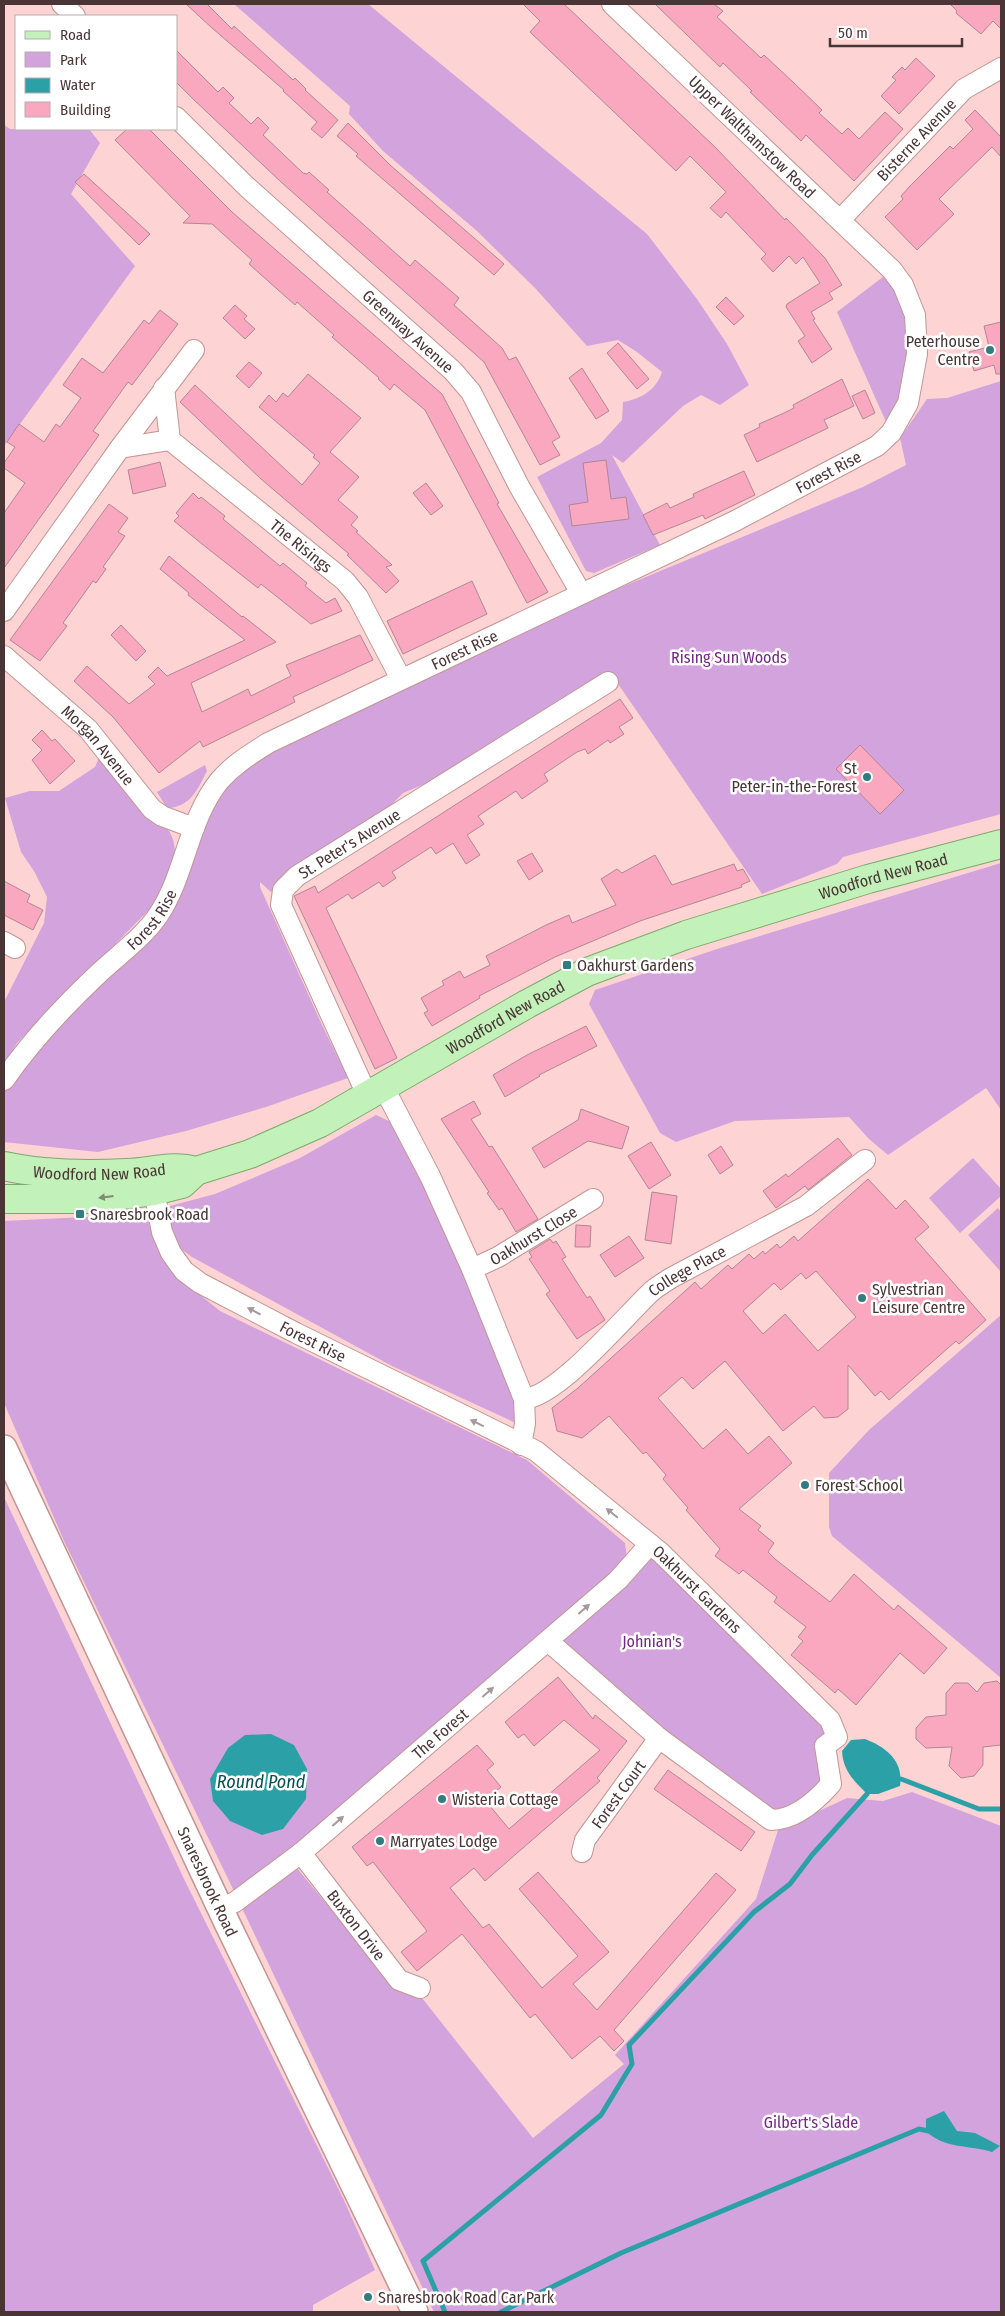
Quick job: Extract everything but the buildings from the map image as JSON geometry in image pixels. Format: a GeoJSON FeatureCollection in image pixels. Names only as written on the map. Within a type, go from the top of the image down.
{"type":"FeatureCollection","features":[{"type":"Feature","properties":{"kind":"main road","name":"Woodford New Road"},"geometry":{"type":"LineString","coordinates":[[4,1199],[90,1199],[154,1191],[182,1184],[196,1171],[250,1154],[320,1123],[519,1008],[587,972],[704,930],[868,879],[1001,844]]}},
{"type":"Feature","properties":{"kind":"main road","name":"Woodford New Road"},"geometry":{"type":"LineString","coordinates":[[4,1166],[90,1175],[132,1173],[180,1166],[196,1171]]}},
{"type":"Feature","properties":{"kind":"street"},"geometry":{"type":"LineString","coordinates":[[62,4],[74,15]]}},
{"type":"Feature","properties":{"kind":"street","name":"Upper Walthamstow Road"},"geometry":{"type":"LineString","coordinates":[[612,4],[892,270]]}},
{"type":"Feature","properties":{"kind":"street","name":"Bisterne Avenue"},"geometry":{"type":"LineString","coordinates":[[840,220],[964,89],[1001,68]]}},
{"type":"Feature","properties":{"kind":"street","name":"Greenway Avenue"},"geometry":{"type":"LineString","coordinates":[[178,119],[247,187],[453,371],[471,392],[519,486],[581,593]]}},
{"type":"Feature","properties":{"kind":"street","name":"Forest Rise"},"geometry":{"type":"LineString","coordinates":[[4,1080],[28,1046],[62,1008],[159,915],[177,877],[194,828],[205,804],[220,781],[238,762],[268,743],[401,678],[734,521],[837,469],[877,446],[891,433],[908,403],[917,354],[915,315],[903,285],[892,270]]}},
{"type":"Feature","properties":{"kind":"street"},"geometry":{"type":"LineString","coordinates":[[4,612],[120,448],[194,350]]}},
{"type":"Feature","properties":{"kind":"street"},"geometry":{"type":"LineString","coordinates":[[120,448],[170,440],[164,388]]}},
{"type":"Feature","properties":{"kind":"street","name":"The Risings"},"geometry":{"type":"LineString","coordinates":[[170,440],[346,582],[358,597],[401,678]]}},
{"type":"Feature","properties":{"kind":"street","name":"Morgan Avenue"},"geometry":{"type":"LineString","coordinates":[[4,656],[88,729],[152,809],[162,816],[194,828]]}},
{"type":"Feature","properties":{"kind":"street","name":"St. Peter's Avenue"},"geometry":{"type":"LineString","coordinates":[[375,1091],[281,905],[283,890],[297,876],[608,682]]}},
{"type":"Feature","properties":{"kind":"street"},"geometry":{"type":"LineString","coordinates":[[375,1091],[430,1176],[472,1269],[524,1399],[526,1424],[521,1444]]}},
{"type":"Feature","properties":{"kind":"street","name":"College Place"},"geometry":{"type":"LineString","coordinates":[[524,1399],[531,1399],[545,1391],[606,1341],[653,1290],[671,1278],[799,1210],[865,1160]]}},
{"type":"Feature","properties":{"kind":"street","name":"Forest Rise"},"geometry":{"type":"LineString","coordinates":[[154,1191],[162,1232],[171,1253],[184,1271],[200,1283],[296,1333],[521,1444]]}},
{"type":"Feature","properties":{"kind":"street","name":"Oakhurst Close"},"geometry":{"type":"LineString","coordinates":[[472,1269],[498,1257],[593,1199]]}},
{"type":"Feature","properties":{"kind":"street","name":"Oakhurst Gardens"},"geometry":{"type":"LineString","coordinates":[[521,1444],[536,1451],[650,1544],[830,1720],[837,1737],[825,1746],[831,1784],[819,1798],[791,1817],[771,1820],[659,1738],[548,1641]]}},
{"type":"Feature","properties":{"kind":"street","name":"Snaresbrook Road"},"geometry":{"type":"LineString","coordinates":[[4,1448],[220,1909],[415,2312]]}},
{"type":"Feature","properties":{"kind":"street","name":"The Forest"},"geometry":{"type":"LineString","coordinates":[[220,1909],[235,1902],[301,1853],[618,1580],[650,1544]]}},
{"type":"Feature","properties":{"kind":"street","name":"Forest Court"},"geometry":{"type":"LineString","coordinates":[[582,1852],[585,1840],[659,1738]]}},
{"type":"Feature","properties":{"kind":"street","name":"Buxton Drive"},"geometry":{"type":"LineString","coordinates":[[301,1853],[399,1980],[420,1988]]}},
{"type":"Feature","properties":{"kind":"green space"},"geometry":{"type":"Polygon","coordinates":[[[234,4],[368,4],[647,234],[697,299],[727,344],[749,385],[720,405],[701,395],[683,406],[623,463],[612,455],[660,545],[594,573],[586,571],[537,477],[601,443],[622,420],[623,402],[647,393],[656,384],[662,372],[618,340],[587,346],[535,288],[477,231],[383,151],[349,114],[350,106],[234,4]]]}},
{"type":"Feature","properties":{"kind":"green space"},"geometry":{"type":"Polygon","coordinates":[[[4,125],[15,130],[90,130],[100,143],[71,194],[135,266],[4,446],[4,125]]]}},
{"type":"Feature","properties":{"kind":"green space"},"geometry":{"type":"Polygon","coordinates":[[[892,270],[917,335],[891,433],[837,312],[892,270]]]}},
{"type":"Feature","properties":{"kind":"green space","name":"Rising Sun Woods"},"geometry":{"type":"Polygon","coordinates":[[[1001,381],[1001,814],[843,857],[837,864],[762,894],[612,675],[607,673],[552,705],[439,778],[403,793],[376,821],[282,879],[271,892],[260,882],[260,887],[348,1078],[266,1107],[186,1131],[98,1152],[4,1142],[4,1090],[37,1048],[179,895],[194,860],[204,827],[225,786],[259,758],[583,603],[863,487],[906,465],[900,438],[927,399],[947,398],[1001,381]]]}},
{"type":"Feature","properties":{"kind":"green space"},"geometry":{"type":"Polygon","coordinates":[[[100,755],[169,831],[175,851],[174,862],[166,883],[148,911],[17,1043],[4,1064],[4,1002],[44,923],[47,897],[34,871],[21,852],[5,798],[30,791],[59,791],[95,767],[100,755]]]}},
{"type":"Feature","properties":{"kind":"green space"},"geometry":{"type":"Polygon","coordinates":[[[205,765],[207,771],[200,785],[188,801],[175,807],[167,808],[157,792],[205,765]]]}},
{"type":"Feature","properties":{"kind":"green space"},"geometry":{"type":"Polygon","coordinates":[[[1001,863],[1001,1110],[986,1088],[888,1155],[869,1139],[849,1117],[735,1121],[676,1142],[660,1133],[589,1004],[595,990],[717,949],[1001,863]]]}},
{"type":"Feature","properties":{"kind":"green space"},"geometry":{"type":"Polygon","coordinates":[[[376,1115],[391,1122],[440,1215],[514,1398],[518,1424],[392,1366],[192,1257],[174,1244],[166,1207],[215,1194],[300,1158],[376,1115]]]}},
{"type":"Feature","properties":{"kind":"green space"},"geometry":{"type":"Polygon","coordinates":[[[973,1158],[1001,1189],[1001,1196],[960,1233],[929,1198],[973,1158]]]}},
{"type":"Feature","properties":{"kind":"green space"},"geometry":{"type":"Polygon","coordinates":[[[998,1208],[1001,1212],[1001,1272],[968,1235],[998,1208]]]}},
{"type":"Feature","properties":{"kind":"green space","name":"Gilbert's Slade"},"geometry":{"type":"Polygon","coordinates":[[[146,1214],[153,1234],[172,1272],[220,1311],[527,1460],[625,1543],[627,1559],[287,1856],[397,1990],[422,1998],[533,2138],[624,2064],[615,2055],[756,1899],[778,1830],[847,1798],[883,1801],[912,1792],[1001,1826],[1001,2312],[434,2312],[232,1887],[65,1543],[4,1403],[4,1221],[146,1214]]]}},
{"type":"Feature","properties":{"kind":"green space"},"geometry":{"type":"Polygon","coordinates":[[[1001,1315],[1001,1678],[832,1536],[829,1527],[829,1473],[869,1430],[1001,1315]]]}},
{"type":"Feature","properties":{"kind":"green space"},"geometry":{"type":"Polygon","coordinates":[[[4,1497],[185,1881],[343,2198],[375,2270],[313,2305],[313,2312],[4,2312],[4,1497]]]}},
{"type":"Feature","properties":{"kind":"green space","name":"Johnian's"},"geometry":{"type":"Polygon","coordinates":[[[650,1544],[830,1720],[831,1784],[780,1820],[548,1641],[650,1544]]]}},
{"type":"Feature","properties":{"kind":"water","name":"Round Pond"},"geometry":{"type":"Polygon","coordinates":[[[271,1734],[294,1745],[307,1769],[306,1799],[283,1829],[262,1835],[230,1821],[213,1801],[210,1779],[228,1748],[245,1735],[271,1734]]]}},
{"type":"Feature","properties":{"kind":"water"},"geometry":{"type":"Polygon","coordinates":[[[865,1739],[880,1746],[892,1756],[899,1769],[901,1777],[900,1786],[878,1794],[867,1794],[853,1779],[844,1764],[842,1751],[851,1740],[865,1739]]]}},
{"type":"Feature","properties":{"kind":"water"},"geometry":{"type":"Polygon","coordinates":[[[944,2111],[957,2131],[975,2133],[1000,2146],[992,2152],[949,2144],[933,2137],[926,2131],[926,2119],[944,2111]]]}},
{"type":"Feature","properties":{"kind":"waterway"},"geometry":{"type":"LineString","coordinates":[[901,1779],[979,1809],[1001,1809]]}},
{"type":"Feature","properties":{"kind":"waterway"},"geometry":{"type":"LineString","coordinates":[[445,2312],[423,2261],[601,2115],[632,2064],[629,2045],[754,1912],[790,1884],[812,1855],[867,1794]]}},
{"type":"Feature","properties":{"kind":"waterway"},"geometry":{"type":"LineString","coordinates":[[501,2312],[621,2253],[919,2129],[933,2132]]}},
{"type":"Feature","properties":{"kind":"place","name":"Peterhouse Centre"},"geometry":{"type":"Point","coordinates":[990,350]}},
{"type":"Feature","properties":{"kind":"place","name":"St Peter-in-the-Forest"},"geometry":{"type":"Point","coordinates":[867,777]}},
{"type":"Feature","properties":{"kind":"place","name":"Oakhurst Gardens"},"geometry":{"type":"Point","coordinates":[567,965]}},
{"type":"Feature","properties":{"kind":"place","name":"Snaresbrook Road"},"geometry":{"type":"Point","coordinates":[80,1214]}},
{"type":"Feature","properties":{"kind":"place","name":"Sylvestrian Leisure Centre"},"geometry":{"type":"Point","coordinates":[862,1298]}},
{"type":"Feature","properties":{"kind":"place","name":"Forest School"},"geometry":{"type":"Point","coordinates":[805,1485]}},
{"type":"Feature","properties":{"kind":"place","name":"Wisteria Cottage"},"geometry":{"type":"Point","coordinates":[442,1799]}},
{"type":"Feature","properties":{"kind":"place","name":"Marryates Lodge"},"geometry":{"type":"Point","coordinates":[380,1841]}},
{"type":"Feature","properties":{"kind":"place","name":"Snaresbrook Road Car Park"},"geometry":{"type":"Point","coordinates":[368,2297]}}]}
